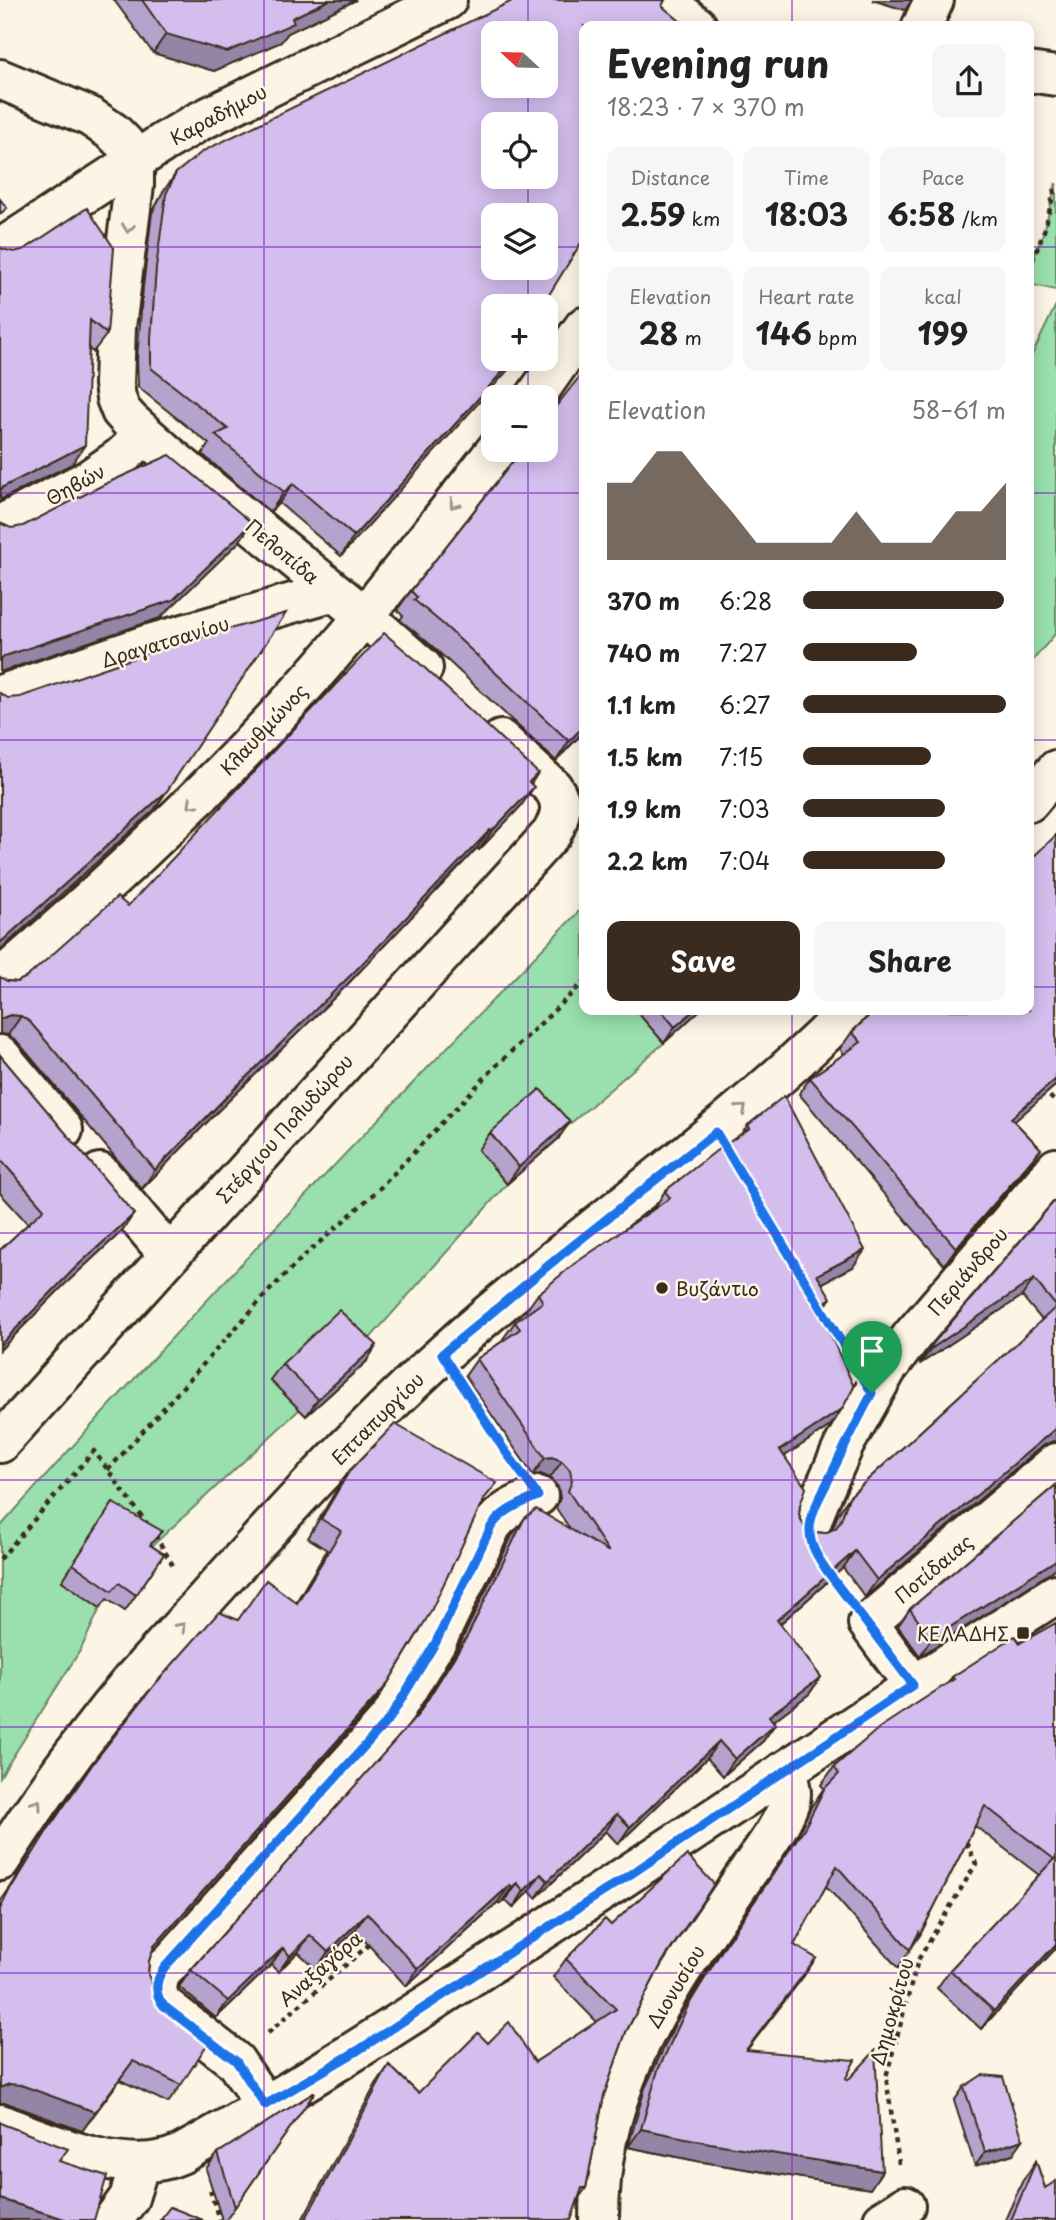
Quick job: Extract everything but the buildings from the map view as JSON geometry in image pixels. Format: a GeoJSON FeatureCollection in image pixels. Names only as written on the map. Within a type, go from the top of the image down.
{"type":"FeatureCollection","features":[{"type":"Feature","properties":{"kind":"street","name":"Καραδήμου"},"geometry":{"type":"LineString","coordinates":[[0,249],[164,142],[227,107],[447,0]]}},
{"type":"Feature","properties":{"kind":"street"},"geometry":{"type":"LineString","coordinates":[[664,0],[691,21]]}},
{"type":"Feature","properties":{"kind":"street"},"geometry":{"type":"LineString","coordinates":[[924,21],[934,0]]}},
{"type":"Feature","properties":{"kind":"street"},"geometry":{"type":"LineString","coordinates":[[1034,73],[1056,76]]}},
{"type":"Feature","properties":{"kind":"street"},"geometry":{"type":"LineString","coordinates":[[0,79],[89,116],[124,143],[134,161]]}},
{"type":"Feature","properties":{"kind":"street","name":"Πελοπίδα"},"geometry":{"type":"LineString","coordinates":[[134,161],[134,185],[116,327],[114,384],[121,411],[145,435],[331,592],[364,616],[445,688]]}},
{"type":"Feature","properties":{"kind":"street"},"geometry":{"type":"LineString","coordinates":[[543,385],[579,334]]}},
{"type":"Feature","properties":{"kind":"street","name":"Θηβών"},"geometry":{"type":"LineString","coordinates":[[0,525],[88,480],[121,457],[145,435]]}},
{"type":"Feature","properties":{"kind":"street","name":"Κλαυθμώνος"},"geometry":{"type":"LineString","coordinates":[[0,979],[153,843],[275,718],[364,616],[486,462]]}},
{"type":"Feature","properties":{"kind":"street","name":"Δραγατσανίου"},"geometry":{"type":"LineString","coordinates":[[0,695],[146,645],[331,592]]}},
{"type":"Feature","properties":{"kind":"street","name":"Στέργιου Πολυδώρου"},"geometry":{"type":"LineString","coordinates":[[0,1443],[544,844],[557,823],[561,809],[557,794],[474,715]]}},
{"type":"Feature","properties":{"kind":"street"},"geometry":{"type":"LineString","coordinates":[[1034,796],[1056,769]]}},
{"type":"Feature","properties":{"kind":"street","name":"Επταπυργίου"},"geometry":{"type":"LineString","coordinates":[[0,1861],[48,1788],[106,1711],[333,1462],[442,1354],[716,1132],[787,1070],[844,1015]]}},
{"type":"Feature","properties":{"kind":"street"},"geometry":{"type":"LineString","coordinates":[[0,1055],[169,1255]]}},
{"type":"Feature","properties":{"kind":"street","name":"Περιάνδρου"},"geometry":{"type":"LineString","coordinates":[[809,1528],[844,1445],[872,1393],[912,1336],[1056,1168]]}},
{"type":"Feature","properties":{"kind":"street","name":"Ποτίδαιας"},"geometry":{"type":"LineString","coordinates":[[913,1685],[868,1623],[1056,1463]]}},
{"type":"Feature","properties":{"kind":"street"},"geometry":{"type":"LineString","coordinates":[[265,2105],[236,2061],[161,2003],[156,1987],[161,1973],[390,1718],[436,1642],[497,1518],[538,1496]]}},
{"type":"Feature","properties":{"kind":"street"},"geometry":{"type":"LineString","coordinates":[[0,2124],[83,2153],[121,2162],[140,2163],[175,2157],[357,2051],[1056,1594]]}},
{"type":"Feature","properties":{"kind":"street","name":"Διονυσίου"},"geometry":{"type":"LineString","coordinates":[[599,2220],[601,2171],[608,2129],[634,2059],[662,2004],[788,1806],[791,1793],[784,1771]]}},
{"type":"Feature","properties":{"kind":"street"},"geometry":{"type":"LineString","coordinates":[[113,2220],[129,2198],[140,2163]]}},
{"type":"Feature","properties":{"kind":"path"},"geometry":{"type":"LineString","coordinates":[[1034,257],[1045,228],[1056,184]]}},
{"type":"Feature","properties":{"kind":"path"},"geometry":{"type":"LineString","coordinates":[[108,1470],[269,1291],[377,1190],[494,1068],[579,987]]}},
{"type":"Feature","properties":{"kind":"path"},"geometry":{"type":"LineString","coordinates":[[1037,1083],[1056,1103]]}},
{"type":"Feature","properties":{"kind":"path"},"geometry":{"type":"LineString","coordinates":[[815,1298],[872,1393]]}},
{"type":"Feature","properties":{"kind":"path"},"geometry":{"type":"LineString","coordinates":[[442,1354],[503,1448],[538,1496]]}},
{"type":"Feature","properties":{"kind":"path"},"geometry":{"type":"LineString","coordinates":[[0,1559],[94,1451],[159,1540],[177,1572],[203,1603]]}},
{"type":"Feature","properties":{"kind":"path","name":"Δημοκρίτου"},"geometry":{"type":"LineString","coordinates":[[894,2213],[886,2077],[918,1960],[976,1864],[966,1842],[970,1829]]}},
{"type":"Feature","properties":{"kind":"path","name":"Αναξαγόρα"},"geometry":{"type":"LineString","coordinates":[[236,2061],[380,1933]]}},
{"type":"Feature","properties":{"kind":"green space"},"geometry":{"type":"Polygon","coordinates":[[[1056,183],[1056,290],[1034,285],[1034,257],[1045,228],[1056,183]]]}},
{"type":"Feature","properties":{"kind":"green space"},"geometry":{"type":"Polygon","coordinates":[[[1056,305],[1056,633],[1034,659],[1034,351],[1056,305]]]}},
{"type":"Feature","properties":{"kind":"green space"},"geometry":{"type":"Polygon","coordinates":[[[579,911],[579,1015],[641,1015],[664,1043],[556,1136],[479,1149],[507,1184],[357,1353],[271,1381],[300,1409],[150,1548],[62,1581],[100,1608],[81,1649],[0,1777],[0,1527],[143,1369],[579,911]]]}},
{"type":"Feature","properties":{"kind":"place","name":"Βυζάντιο"},"geometry":{"type":"Point","coordinates":[662,1288]}},
{"type":"Feature","properties":{"kind":"place","name":"ΚΕΛΑΔΗΣ"},"geometry":{"type":"Point","coordinates":[1023,1633]}},
{"type":"Feature","properties":{"kind":"route"},"geometry":{"type":"LineString","coordinates":[[716,1132],[872,1393],[844,1445],[809,1528],[818,1558],[913,1685],[634,1872],[357,2051],[265,2105],[236,2061],[161,2003],[156,1987],[164,1968],[390,1718],[436,1642],[497,1518],[513,1507],[538,1496],[503,1448],[442,1354],[716,1132]]}}]}
